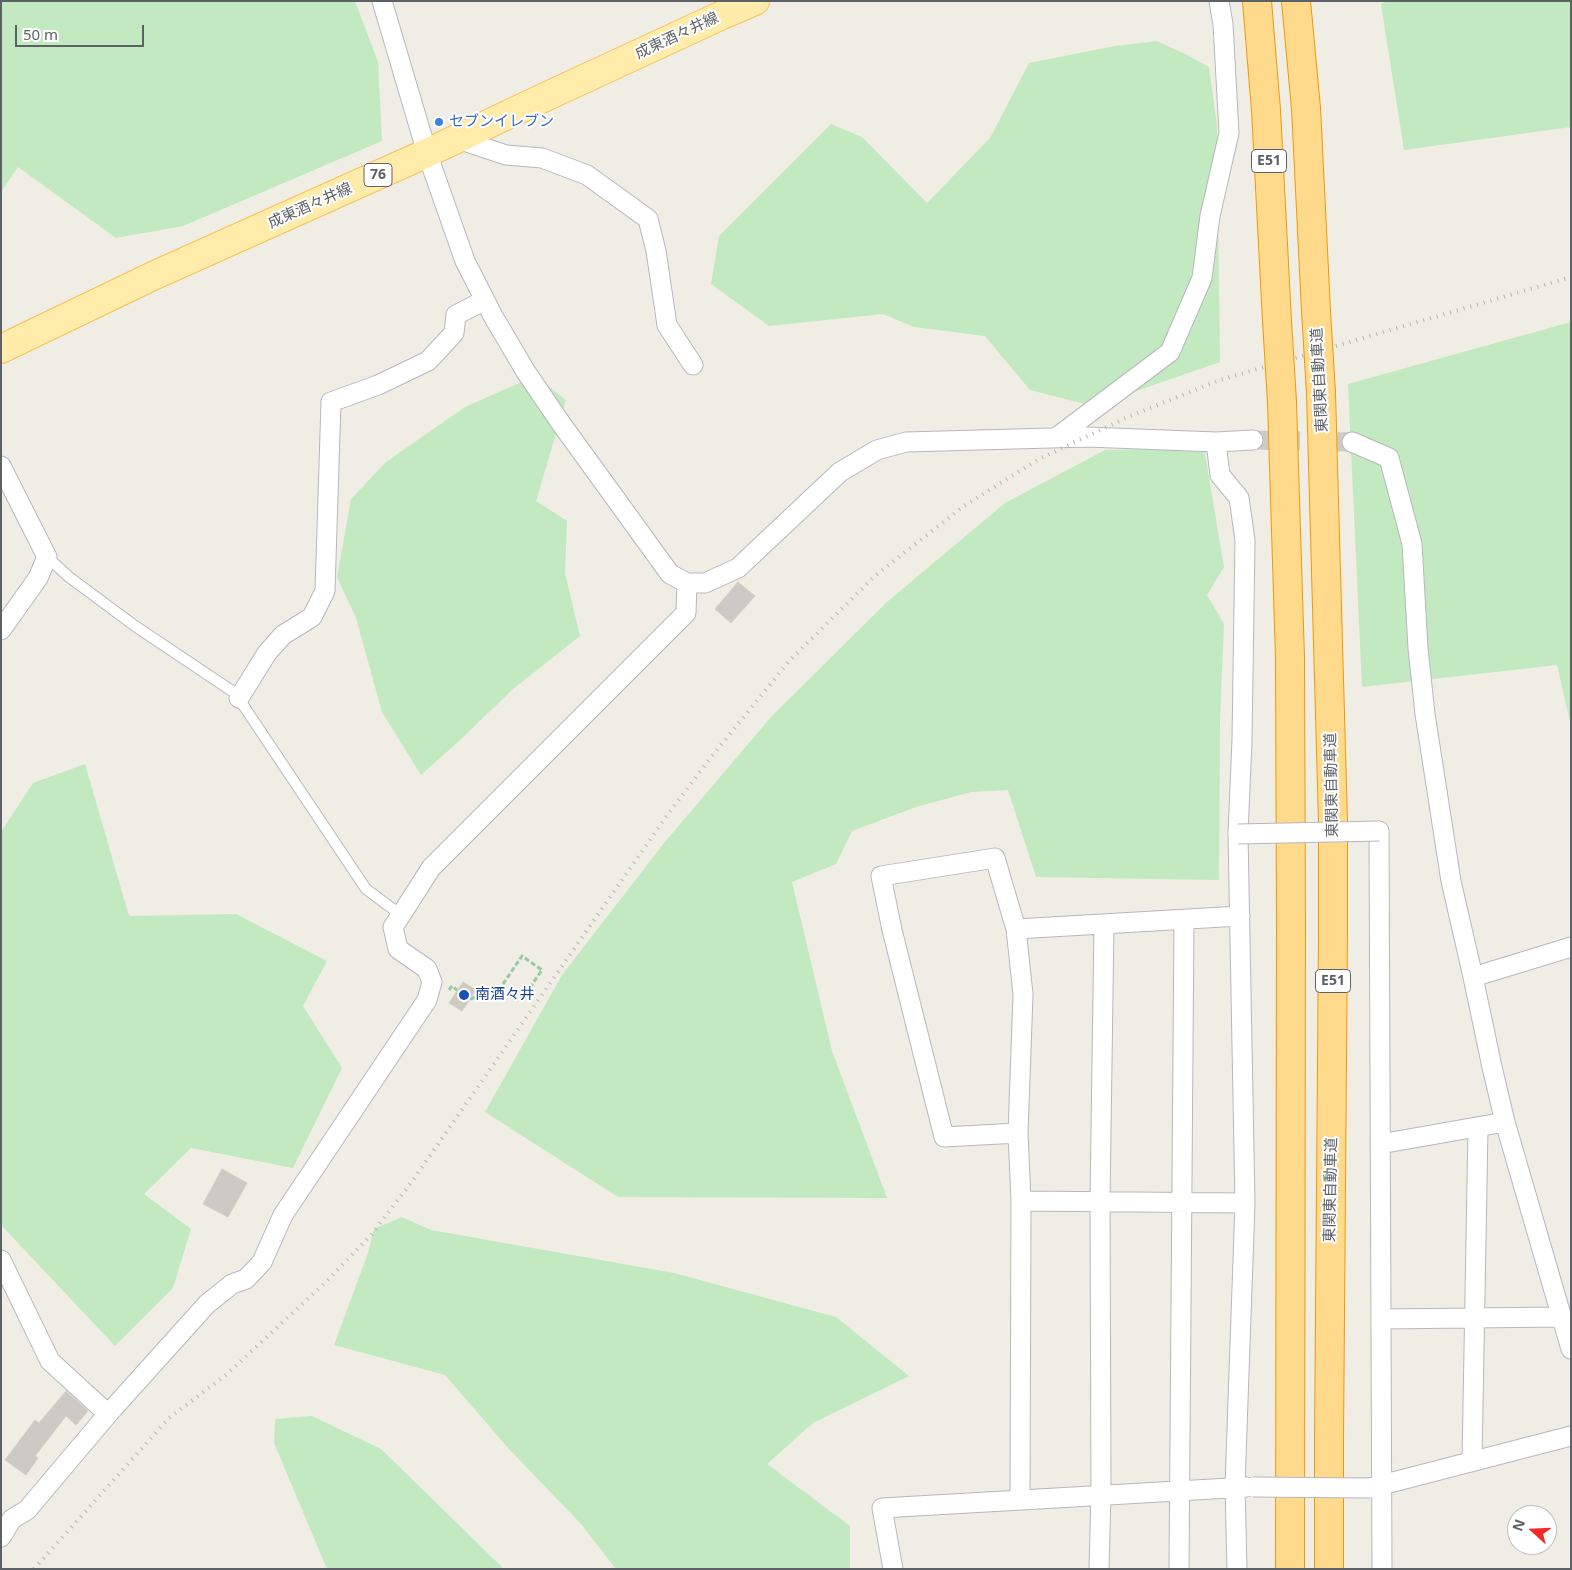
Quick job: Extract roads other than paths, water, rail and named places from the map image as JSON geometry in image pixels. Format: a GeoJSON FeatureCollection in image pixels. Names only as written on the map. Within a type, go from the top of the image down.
{"type":"FeatureCollection","features":[{"type":"Feature","properties":{"kind":"highway","name":"E51"},"geometry":{"type":"LineString","coordinates":[[1257,1],[1278,321],[1290,658],[1290,1569]]}},
{"type":"Feature","properties":{"kind":"highway","name":"東関東自動車道"},"geometry":{"type":"LineString","coordinates":[[1296,1],[1306,108],[1321,393],[1333,822],[1329,1569]]}},
{"type":"Feature","properties":{"kind":"main road","name":"成東酒々井線"},"geometry":{"type":"LineString","coordinates":[[1,349],[155,275],[458,139],[552,93],[755,1]]}},
{"type":"Feature","properties":{"kind":"street"},"geometry":{"type":"LineString","coordinates":[[382,1],[427,153],[466,261],[485,300],[526,372],[670,574],[687,582],[705,583],[738,568],[840,472],[877,450],[906,442],[1057,437],[1216,442],[1254,440]]}},
{"type":"Feature","properties":{"kind":"street"},"geometry":{"type":"LineString","coordinates":[[1057,437],[1170,352],[1202,278],[1210,216],[1229,134],[1223,24],[1219,1]]}},
{"type":"Feature","properties":{"kind":"street"},"geometry":{"type":"LineString","coordinates":[[458,139],[506,155],[542,158],[587,175],[648,219],[656,251],[666,325],[693,365]]}},
{"type":"Feature","properties":{"kind":"street"},"geometry":{"type":"LineString","coordinates":[[238,698],[267,653],[283,635],[312,617],[325,591],[331,402],[378,385],[428,361],[454,333],[456,314],[485,300]]}},
{"type":"Feature","properties":{"kind":"street"},"geometry":{"type":"LineString","coordinates":[[1216,442],[1220,475],[1239,498],[1244,540],[1242,740],[1238,834],[1245,1203],[1244,1486],[1237,1569]]}},
{"type":"Feature","properties":{"kind":"street"},"geometry":{"type":"LineString","coordinates":[[1352,442],[1389,458],[1412,544],[1418,648],[1425,714],[1451,881],[1506,1122],[1571,1349]]}},
{"type":"Feature","properties":{"kind":"street"},"geometry":{"type":"LineString","coordinates":[[1,466],[47,557],[38,578],[1,630]]}},
{"type":"Feature","properties":{"kind":"street"},"geometry":{"type":"LineString","coordinates":[[1,1537],[7,1520],[26,1510],[206,1304],[232,1284],[246,1279],[262,1262],[283,1215],[427,1000],[432,982],[426,970],[398,948],[393,927],[432,868],[686,613],[687,582]]}},
{"type":"Feature","properties":{"kind":"street"},"geometry":{"type":"LineString","coordinates":[[1238,834],[1379,831],[1381,1320],[1375,1487],[1382,1569]]}},
{"type":"Feature","properties":{"kind":"street"},"geometry":{"type":"LineString","coordinates":[[1018,1133],[944,1137],[892,930],[881,876],[995,858],[1016,929],[1023,994],[1018,1133],[1021,1201],[1020,1500]]}},
{"type":"Feature","properties":{"kind":"street"},"geometry":{"type":"LineString","coordinates":[[1016,929],[1240,916]]}},
{"type":"Feature","properties":{"kind":"street"},"geometry":{"type":"LineString","coordinates":[[1179,1569],[1184,919]]}},
{"type":"Feature","properties":{"kind":"street"},"geometry":{"type":"LineString","coordinates":[[1099,1569],[1101,1494],[1100,1202],[1104,924]]}},
{"type":"Feature","properties":{"kind":"street"},"geometry":{"type":"LineString","coordinates":[[1473,977],[1571,947]]}},
{"type":"Feature","properties":{"kind":"street"},"geometry":{"type":"LineString","coordinates":[[1380,1144],[1506,1122]]}},
{"type":"Feature","properties":{"kind":"street"},"geometry":{"type":"LineString","coordinates":[[1472,1461],[1478,1128]]}},
{"type":"Feature","properties":{"kind":"street"},"geometry":{"type":"LineString","coordinates":[[1021,1201],[1245,1203]]}},
{"type":"Feature","properties":{"kind":"street"},"geometry":{"type":"LineString","coordinates":[[1,1260],[50,1361],[108,1414]]}},
{"type":"Feature","properties":{"kind":"street"},"geometry":{"type":"LineString","coordinates":[[1381,1320],[1561,1317]]}},
{"type":"Feature","properties":{"kind":"street"},"geometry":{"type":"LineString","coordinates":[[892,1569],[882,1508],[1244,1486],[1375,1487],[1571,1436]]}},
{"type":"Feature","properties":{"kind":"lane"},"geometry":{"type":"LineString","coordinates":[[47,557],[70,577],[128,620],[235,693],[366,889],[401,915]]}},
{"type":"Feature","properties":{"kind":"tunnel"},"geometry":{"type":"LineString","coordinates":[[1253,440],[1352,442]]}},
{"type":"Feature","properties":{"kind":"railway"},"geometry":{"type":"LineString","coordinates":[[34,1569],[169,1418],[227,1374],[327,1281],[372,1234],[413,1180],[668,814],[708,761],[790,660],[876,575],[964,506],[1039,459],[1130,416],[1220,380],[1571,277]]}},
{"type":"Feature","properties":{"kind":"place","name":"セブンイレブン"},"geometry":{"type":"Point","coordinates":[439,122]}},
{"type":"Feature","properties":{"kind":"place","name":"南酒々井"},"geometry":{"type":"Point","coordinates":[464,995]}}]}
